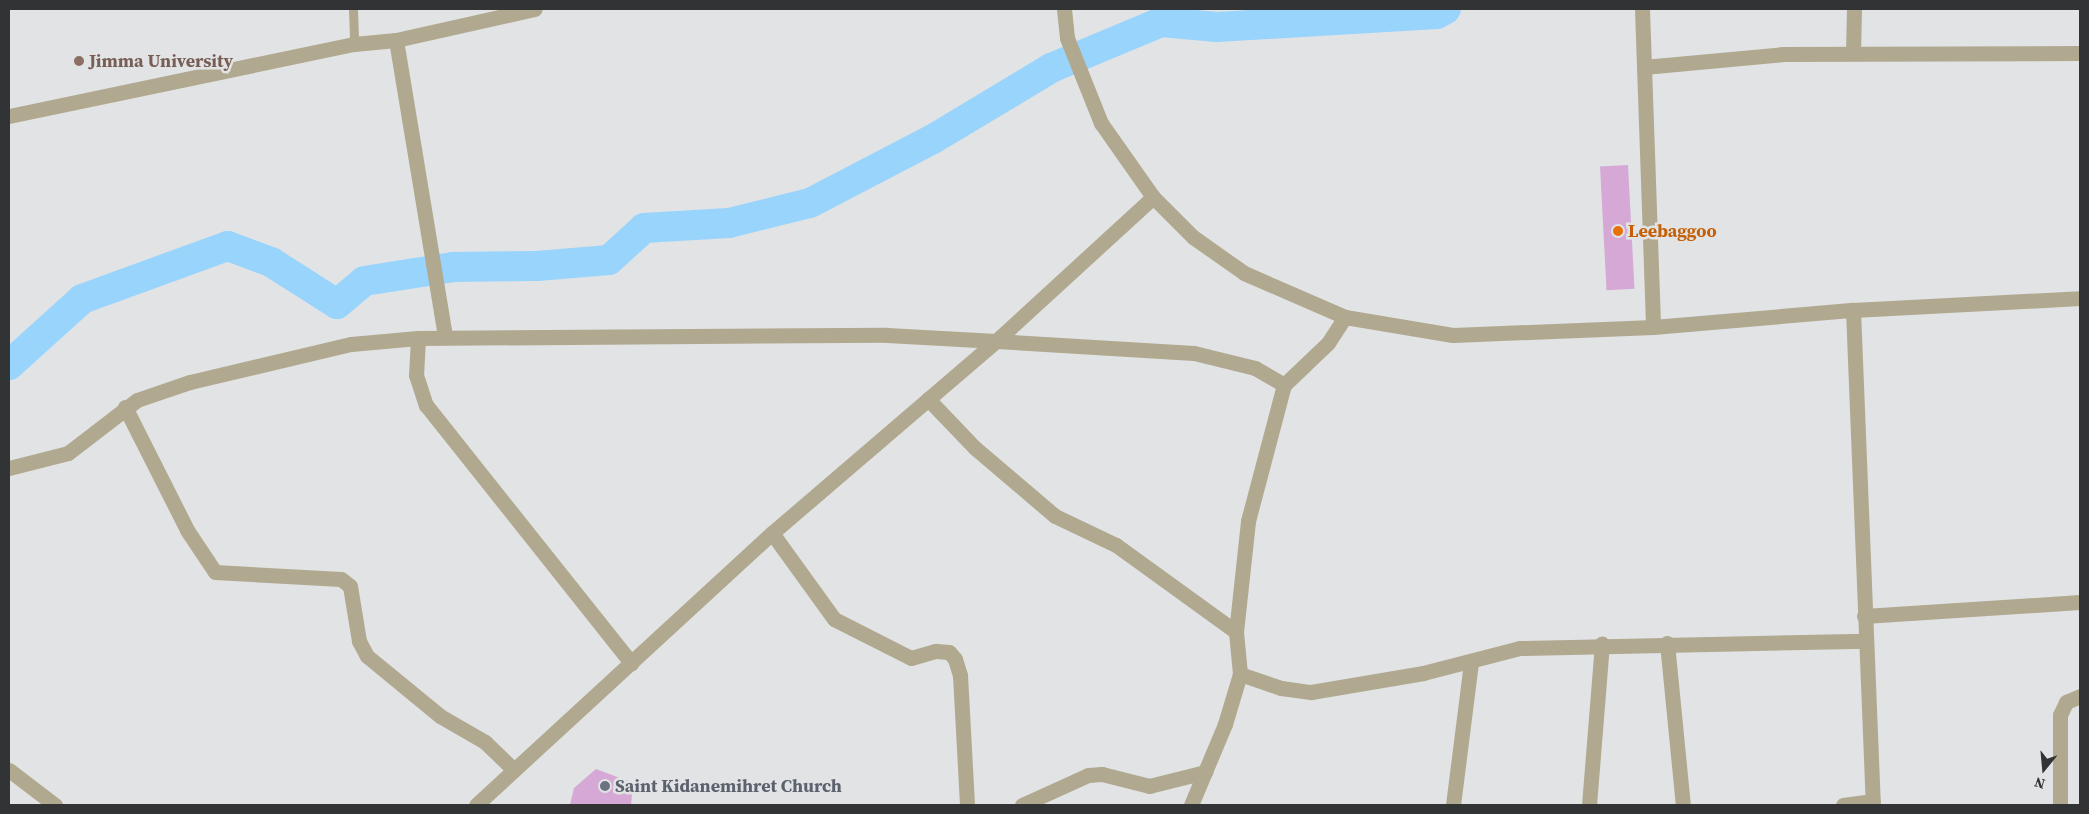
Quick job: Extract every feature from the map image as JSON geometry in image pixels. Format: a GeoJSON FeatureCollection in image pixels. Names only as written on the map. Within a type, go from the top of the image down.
{"type":"FeatureCollection","features":[{"type":"Feature","properties":{"kind":"street"},"geometry":{"type":"LineString","coordinates":[[9,116],[354,44],[396,40],[499,13],[535,9]]}},
{"type":"Feature","properties":{"kind":"street"},"geometry":{"type":"LineString","coordinates":[[1064,9],[1067,38],[1098,116],[1152,197],[1193,237],[1244,273],[1345,317],[1453,335],[1653,327],[1853,310],[2080,298]]}},
{"type":"Feature","properties":{"kind":"street"},"geometry":{"type":"LineString","coordinates":[[1642,9],[1653,327]]}},
{"type":"Feature","properties":{"kind":"street"},"geometry":{"type":"LineString","coordinates":[[1854,9],[1854,53]]}},
{"type":"Feature","properties":{"kind":"street"},"geometry":{"type":"LineString","coordinates":[[396,40],[445,337]]}},
{"type":"Feature","properties":{"kind":"street"},"geometry":{"type":"LineString","coordinates":[[1644,67],[1784,54],[2080,52]]}},
{"type":"Feature","properties":{"kind":"street"},"geometry":{"type":"LineString","coordinates":[[476,805],[772,533],[996,341],[1152,197]]}},
{"type":"Feature","properties":{"kind":"street"},"geometry":{"type":"LineString","coordinates":[[1843,805],[1873,803],[1853,310]]}},
{"type":"Feature","properties":{"kind":"street"},"geometry":{"type":"LineString","coordinates":[[1191,805],[1205,772],[1240,674],[1236,632],[1248,521],[1284,385],[1328,343],[1345,317]]}},
{"type":"Feature","properties":{"kind":"street"},"geometry":{"type":"LineString","coordinates":[[9,468],[68,453],[125,407],[190,382],[351,344],[418,338],[887,335],[1194,353],[1255,368],[1284,385]]}},
{"type":"Feature","properties":{"kind":"street"},"geometry":{"type":"LineString","coordinates":[[418,338],[416,375],[426,406],[631,663]]}},
{"type":"Feature","properties":{"kind":"street"},"geometry":{"type":"LineString","coordinates":[[928,399],[975,448],[1055,516],[1122,549],[1236,632]]}},
{"type":"Feature","properties":{"kind":"street"},"geometry":{"type":"LineString","coordinates":[[125,407],[186,530],[215,572],[341,579],[350,586],[359,641],[367,656],[440,716],[485,742],[514,770]]}},
{"type":"Feature","properties":{"kind":"street"},"geometry":{"type":"LineString","coordinates":[[772,533],[834,619],[911,658],[936,651],[949,652],[955,658],[960,675],[967,805]]}},
{"type":"Feature","properties":{"kind":"street"},"geometry":{"type":"LineString","coordinates":[[1864,616],[2080,602]]}},
{"type":"Feature","properties":{"kind":"street"},"geometry":{"type":"LineString","coordinates":[[1240,674],[1281,688],[1311,692],[1471,662],[1520,648],[1602,644],[1866,641]]}},
{"type":"Feature","properties":{"kind":"street"},"geometry":{"type":"LineString","coordinates":[[1667,643],[1683,805]]}},
{"type":"Feature","properties":{"kind":"street"},"geometry":{"type":"LineString","coordinates":[[1589,805],[1602,644]]}},
{"type":"Feature","properties":{"kind":"street"},"geometry":{"type":"LineString","coordinates":[[1452,805],[1471,662]]}},
{"type":"Feature","properties":{"kind":"street"},"geometry":{"type":"LineString","coordinates":[[2060,805],[2060,715],[2066,702],[2080,696]]}},
{"type":"Feature","properties":{"kind":"street"},"geometry":{"type":"LineString","coordinates":[[9,770],[55,805]]}},
{"type":"Feature","properties":{"kind":"street"},"geometry":{"type":"LineString","coordinates":[[1022,805],[1088,775],[1102,774],[1149,786],[1205,772]]}},
{"type":"Feature","properties":{"kind":"lane"},"geometry":{"type":"LineString","coordinates":[[353,9],[354,44]]}},
{"type":"Feature","properties":{"kind":"building","name":"Leebaggoo"},"geometry":{"type":"Polygon","coordinates":[[[1628,165],[1634,289],[1607,290],[1600,166],[1628,165]]]}},
{"type":"Feature","properties":{"kind":"building","name":"Saint Kidanemihret Church"},"geometry":{"type":"Polygon","coordinates":[[[596,769],[633,783],[631,805],[570,805],[574,788],[596,769]]]}},
{"type":"Feature","properties":{"kind":"waterway"},"geometry":{"type":"LineString","coordinates":[[9,365],[82,299],[228,246],[271,262],[337,304],[364,281],[453,267],[537,266],[609,260],[644,228],[729,223],[810,203],[933,139],[1051,68],[1161,22],[1217,27],[1437,14],[1446,9]]}},
{"type":"Feature","properties":{"kind":"place","name":"Jimma University"},"geometry":{"type":"Point","coordinates":[79,61]}},
{"type":"Feature","properties":{"kind":"place","name":"Leebaggoo"},"geometry":{"type":"Point","coordinates":[1618,231]}},
{"type":"Feature","properties":{"kind":"place","name":"Saint Kidanemihret Church"},"geometry":{"type":"Point","coordinates":[605,786]}}]}
